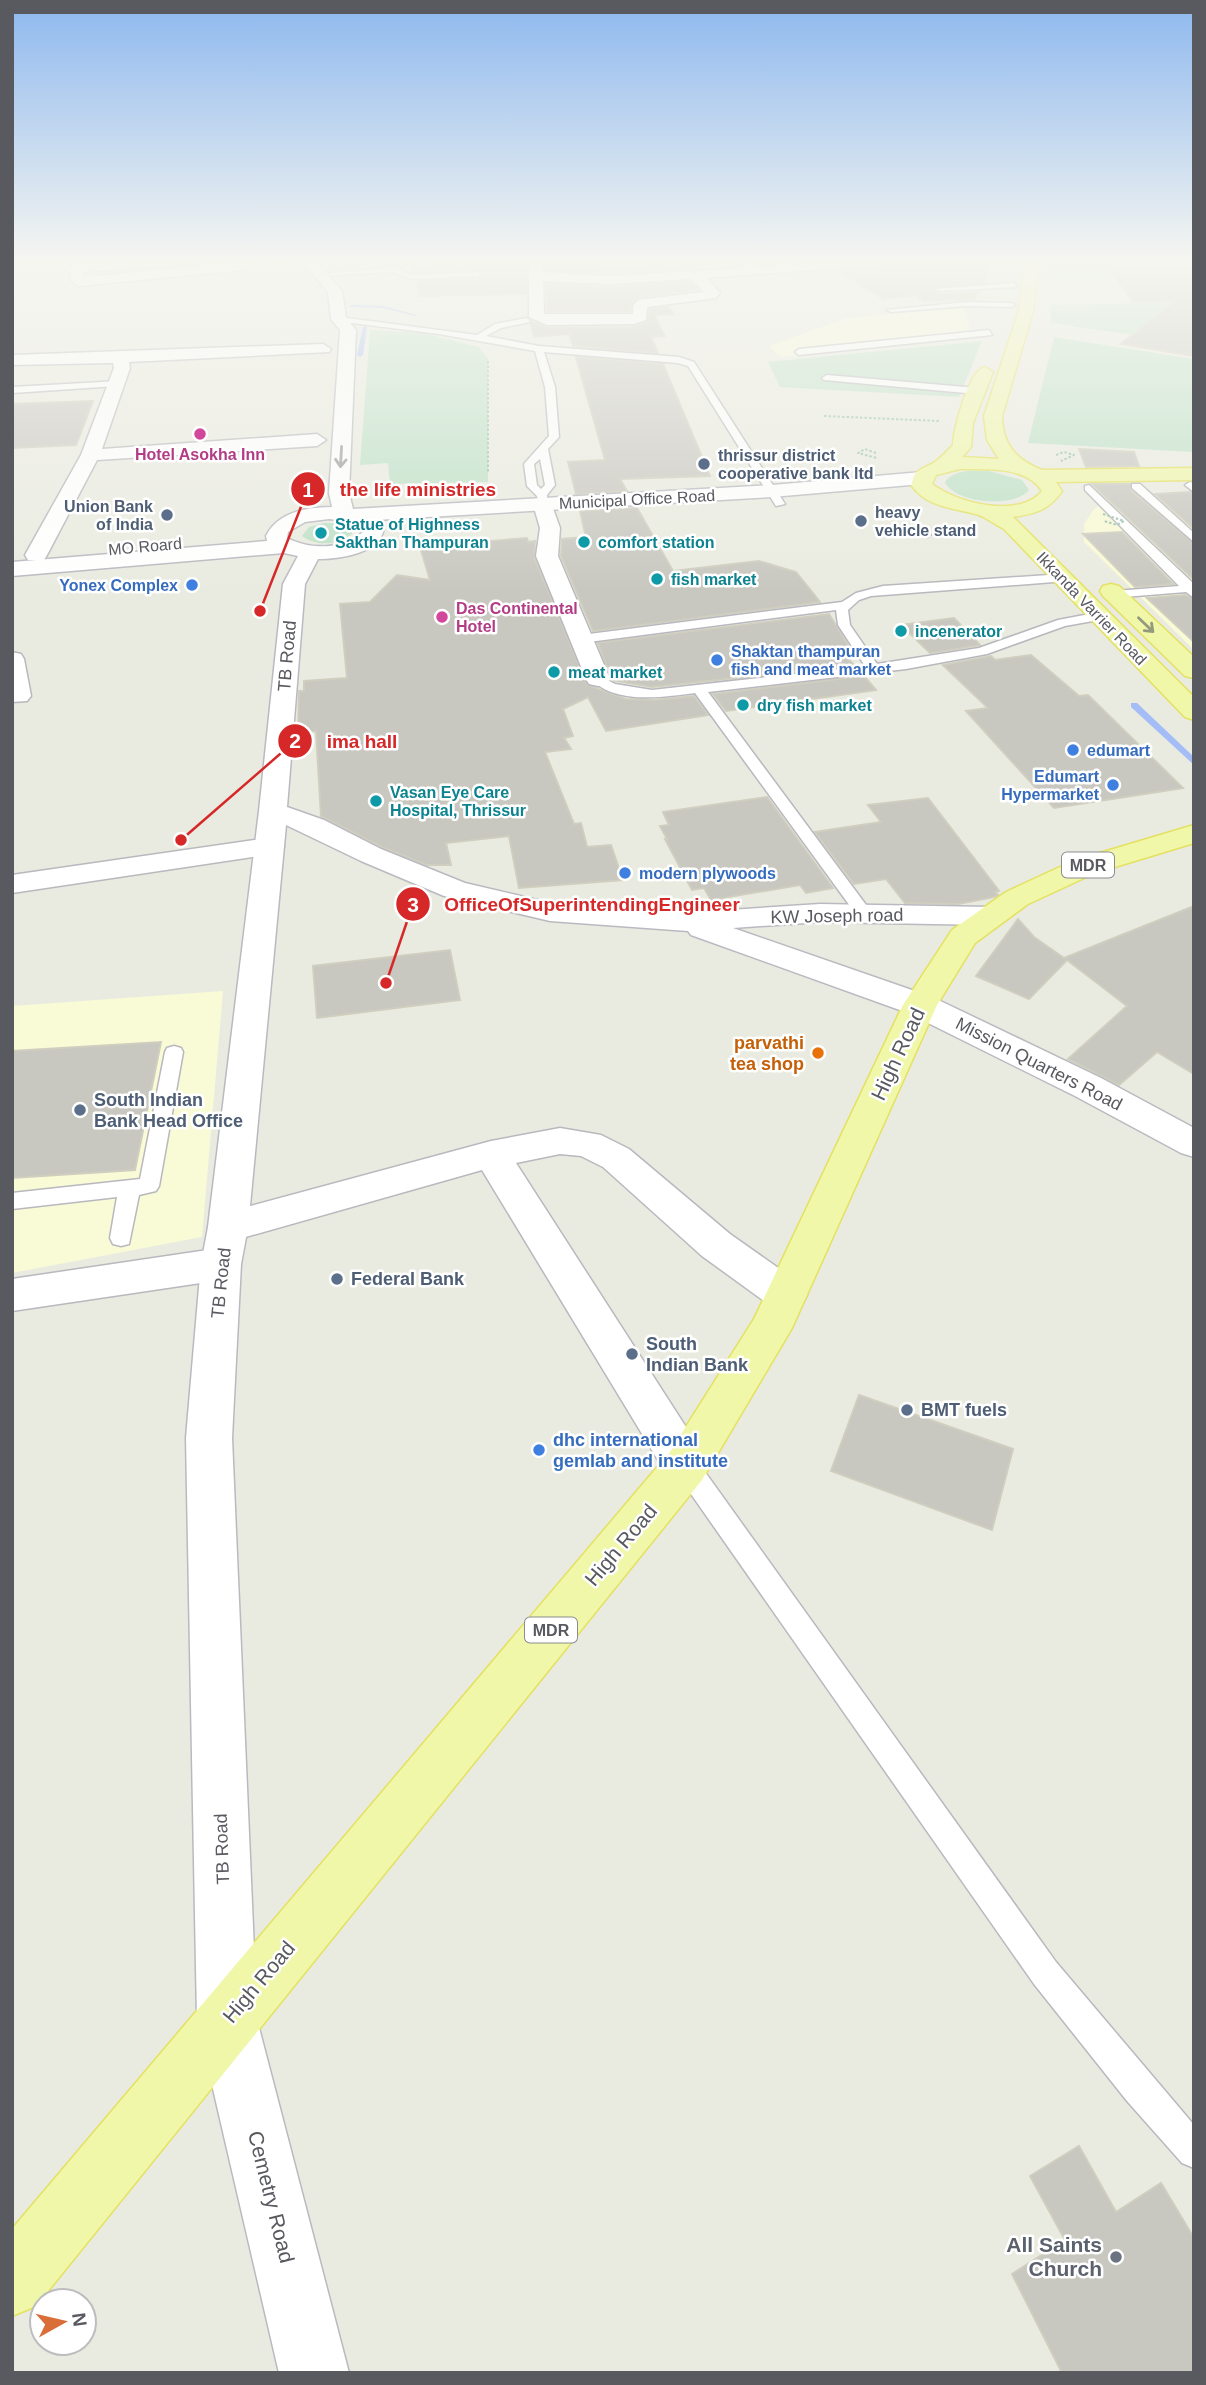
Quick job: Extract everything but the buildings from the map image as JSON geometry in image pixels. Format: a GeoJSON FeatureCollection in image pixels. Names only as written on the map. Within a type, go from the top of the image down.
{"type":"FeatureCollection","features":[{"type":"Feature","properties":{"kind":"main road"},"geometry":{"type":"LineString","coordinates":[[942,466],[962,447],[964,423],[984,369]]}},
{"type":"Feature","properties":{"kind":"main road"},"geometry":{"type":"LineString","coordinates":[[1008,369],[993,416],[994,441],[1000,451],[1046,481],[1045,506]]}},
{"type":"Feature","properties":{"kind":"main road"},"geometry":{"type":"LineString","coordinates":[[981,463],[1030,472],[1193,483],[1089,488],[1045,506],[985,510],[950,504],[936,498],[922,486],[922,478],[929,471],[942,466],[981,463]]}},
{"type":"Feature","properties":{"kind":"main road","name":"Ikkanda Varrier Road"},"geometry":{"type":"LineString","coordinates":[[985,510],[1011,525],[1194,712]]}},
{"type":"Feature","properties":{"kind":"main road","name":"Ikkanda Varrier Road"},"geometry":{"type":"LineString","coordinates":[[1096,577],[1194,671]]}},
{"type":"Feature","properties":{"kind":"main road","name":"High Road"},"geometry":{"type":"LineString","coordinates":[[12,2282],[687,1466],[771,1328],[920,1005],[963,937],[1017,898],[1084,867],[1194,834]]}},
{"type":"Feature","properties":{"kind":"street"},"geometry":{"type":"LineString","coordinates":[[36,555],[90,455],[122,369]]}},
{"type":"Feature","properties":{"kind":"street"},"geometry":{"type":"LineString","coordinates":[[346,369],[339,493],[348,515],[369,522],[374,531]]}},
{"type":"Feature","properties":{"kind":"street"},"geometry":{"type":"LineString","coordinates":[[90,455],[317,440]]}},
{"type":"Feature","properties":{"kind":"street"},"geometry":{"type":"LineString","coordinates":[[776,498],[922,478]]}},
{"type":"Feature","properties":{"kind":"street"},"geometry":{"type":"LineString","coordinates":[[12,569],[281,538],[311,552],[335,551],[368,540],[374,531],[544,506],[776,498],[936,498]]}},
{"type":"Feature","properties":{"kind":"street","name":"Municipal Office Road"},"geometry":{"type":"LineString","coordinates":[[281,538],[291,521],[314,504],[348,515],[544,506]]}},
{"type":"Feature","properties":{"kind":"street"},"geometry":{"type":"LineString","coordinates":[[544,506],[550,527],[547,556],[598,679]]}},
{"type":"Feature","properties":{"kind":"street","name":"MO Roard"},"geometry":{"type":"LineString","coordinates":[[12,557],[206,540],[281,538]]}},
{"type":"Feature","properties":{"kind":"street","name":"TB Road"},"geometry":{"type":"LineString","coordinates":[[228,2021],[209,1438],[225,1245],[271,829],[294,584],[311,552]]}},
{"type":"Feature","properties":{"kind":"street"},"geometry":{"type":"LineString","coordinates":[[12,659],[18,696]]}},
{"type":"Feature","properties":{"kind":"street"},"geometry":{"type":"LineString","coordinates":[[12,884],[271,829],[314,826],[372,855],[455,890],[550,912],[683,922]]}},
{"type":"Feature","properties":{"kind":"street","name":"KW Joseph road"},"geometry":{"type":"LineString","coordinates":[[683,922],[864,913],[990,916]]}},
{"type":"Feature","properties":{"kind":"street","name":"Mission Quarters Road"},"geometry":{"type":"LineString","coordinates":[[683,922],[920,1005],[1088,1087],[1194,1143]]}},
{"type":"Feature","properties":{"kind":"street"},"geometry":{"type":"LineString","coordinates":[[12,1295],[225,1245],[491,1154],[560,1140],[588,1144],[616,1157],[716,1245],[786,1295]]}},
{"type":"Feature","properties":{"kind":"street"},"geometry":{"type":"LineString","coordinates":[[491,1154],[687,1466]]}},
{"type":"Feature","properties":{"kind":"street","name":"Cemetry Road"},"geometry":{"type":"LineString","coordinates":[[228,2021],[314,2373]]}},
{"type":"Feature","properties":{"kind":"lane"},"geometry":{"type":"LineString","coordinates":[[544,506],[532,486],[529,464],[554,437],[550,387],[545,369]]}},
{"type":"Feature","properties":{"kind":"lane"},"geometry":{"type":"LineString","coordinates":[[694,369],[776,498]]}},
{"type":"Feature","properties":{"kind":"lane"},"geometry":{"type":"LineString","coordinates":[[827,378],[977,391]]}},
{"type":"Feature","properties":{"kind":"lane"},"geometry":{"type":"LineString","coordinates":[[12,390],[117,383]]}},
{"type":"Feature","properties":{"kind":"lane"},"geometry":{"type":"LineString","coordinates":[[543,449],[551,485],[544,506]]}},
{"type":"Feature","properties":{"kind":"lane"},"geometry":{"type":"LineString","coordinates":[[1136,486],[1194,539]]}},
{"type":"Feature","properties":{"kind":"lane"},"geometry":{"type":"LineString","coordinates":[[1089,488],[1192,590]]}},
{"type":"Feature","properties":{"kind":"lane"},"geometry":{"type":"LineString","coordinates":[[874,668],[844,625],[842,610],[848,601],[862,594],[883,590],[1063,578]]}},
{"type":"Feature","properties":{"kind":"lane"},"geometry":{"type":"LineString","coordinates":[[1115,595],[1192,590]]}},
{"type":"Feature","properties":{"kind":"lane"},"geometry":{"type":"LineString","coordinates":[[581,639],[845,605]]}},
{"type":"Feature","properties":{"kind":"lane"},"geometry":{"type":"LineString","coordinates":[[598,679],[611,688],[652,694],[874,668],[982,651],[1062,623],[1100,616]]}},
{"type":"Feature","properties":{"kind":"lane"},"geometry":{"type":"LineString","coordinates":[[699,689],[864,913]]}},
{"type":"Feature","properties":{"kind":"lane"},"geometry":{"type":"LineString","coordinates":[[12,1201],[149,1186],[174,1052]]}},
{"type":"Feature","properties":{"kind":"lane"},"geometry":{"type":"LineString","coordinates":[[121,1238],[129,1189]]}},
{"type":"Feature","properties":{"kind":"lane"},"geometry":{"type":"LineString","coordinates":[[687,1466],[1045,1973],[1139,2089],[1194,2151]]}},
{"type":"Feature","properties":{"kind":"path"},"geometry":{"type":"LineString","coordinates":[[488,369],[488,472]]}},
{"type":"Feature","properties":{"kind":"path"},"geometry":{"type":"LineString","coordinates":[[824,416],[964,423]]}},
{"type":"Feature","properties":{"kind":"path"},"geometry":{"type":"LineString","coordinates":[[876,453],[865,449],[858,453],[877,458]]}},
{"type":"Feature","properties":{"kind":"path"},"geometry":{"type":"LineString","coordinates":[[1056,455],[1064,452],[1074,455],[1061,461]]}},
{"type":"Feature","properties":{"kind":"path"},"geometry":{"type":"LineString","coordinates":[[1103,514],[1124,521],[1117,525],[1104,521]]}},
{"type":"Feature","properties":{"kind":"path"},"geometry":{"type":"LineString","coordinates":[[925,527],[914,536],[927,538],[934,533]]}},
{"type":"Feature","properties":{"kind":"shaded area"},"geometry":{"type":"Polygon","coordinates":[[[367,369],[488,369],[488,482],[390,484],[388,463],[360,465],[367,369]]]}},
{"type":"Feature","properties":{"kind":"shaded area"},"geometry":{"type":"Polygon","coordinates":[[[772,369],[970,369],[959,397],[780,387],[772,369]]]}},
{"type":"Feature","properties":{"kind":"shaded area"},"geometry":{"type":"Polygon","coordinates":[[[1046,369],[1194,369],[1194,452],[1028,443],[1046,369]]]}},
{"type":"Feature","properties":{"kind":"shaded area"},"geometry":{"type":"Polygon","coordinates":[[[989,471],[1022,480],[1029,490],[1022,496],[1011,499],[986,501],[960,495],[945,482],[959,473],[989,471]]]}},
{"type":"Feature","properties":{"kind":"shaded area"},"geometry":{"type":"Polygon","coordinates":[[[1194,492],[1194,650],[1084,542],[1084,524],[1094,509],[1106,501],[1127,495],[1194,492]]]}},
{"type":"Feature","properties":{"kind":"shaded area"},"geometry":{"type":"Polygon","coordinates":[[[339,523],[350,527],[352,534],[327,543],[314,542],[302,536],[309,527],[339,523]]]}},
{"type":"Feature","properties":{"kind":"shaded area"},"geometry":{"type":"Polygon","coordinates":[[[223,991],[202,1237],[12,1273],[12,1006],[223,991]]]}},
{"type":"Feature","properties":{"kind":"waterway"},"geometry":{"type":"LineString","coordinates":[[1134,705],[1194,762]]}},
{"type":"Feature","properties":{"kind":"place","name":"Hotel Asokha Inn"},"geometry":{"type":"Point","coordinates":[200,434]}},
{"type":"Feature","properties":{"kind":"place","name":"thrissur district cooperative bank ltd"},"geometry":{"type":"Point","coordinates":[704,464]}},
{"type":"Feature","properties":{"kind":"place","name":"Union Bank of India"},"geometry":{"type":"Point","coordinates":[167,515]}},
{"type":"Feature","properties":{"kind":"place","name":"heavy vehicle stand"},"geometry":{"type":"Point","coordinates":[861,521]}},
{"type":"Feature","properties":{"kind":"place","name":"Statue of Highness Sakthan Thampuran"},"geometry":{"type":"Point","coordinates":[321,533]}},
{"type":"Feature","properties":{"kind":"place","name":"comfort station"},"geometry":{"type":"Point","coordinates":[584,542]}},
{"type":"Feature","properties":{"kind":"place","name":"fish market"},"geometry":{"type":"Point","coordinates":[657,579]}},
{"type":"Feature","properties":{"kind":"place","name":"Yonex Complex"},"geometry":{"type":"Point","coordinates":[192,585]}},
{"type":"Feature","properties":{"kind":"place","name":"the life ministries"},"geometry":{"type":"Point","coordinates":[260,611]}},
{"type":"Feature","properties":{"kind":"place","name":"Das Continental Hotel"},"geometry":{"type":"Point","coordinates":[442,617]}},
{"type":"Feature","properties":{"kind":"place","name":"incenerator"},"geometry":{"type":"Point","coordinates":[901,631]}},
{"type":"Feature","properties":{"kind":"place","name":"Shaktan thampuran fish and meat market"},"geometry":{"type":"Point","coordinates":[717,660]}},
{"type":"Feature","properties":{"kind":"place","name":"meat market"},"geometry":{"type":"Point","coordinates":[554,672]}},
{"type":"Feature","properties":{"kind":"place","name":"dry fish market"},"geometry":{"type":"Point","coordinates":[743,705]}},
{"type":"Feature","properties":{"kind":"place","name":"edumart"},"geometry":{"type":"Point","coordinates":[1073,750]}},
{"type":"Feature","properties":{"kind":"place","name":"Edumart Hypermarket"},"geometry":{"type":"Point","coordinates":[1113,785]}},
{"type":"Feature","properties":{"kind":"place","name":"Vasan Eye Care Hospital, Thrissur"},"geometry":{"type":"Point","coordinates":[376,801]}},
{"type":"Feature","properties":{"kind":"place","name":"ima hall"},"geometry":{"type":"Point","coordinates":[181,840]}},
{"type":"Feature","properties":{"kind":"place","name":"modern plywoods"},"geometry":{"type":"Point","coordinates":[625,873]}},
{"type":"Feature","properties":{"kind":"place","name":"OfficeOfSuperintendingEngineer"},"geometry":{"type":"Point","coordinates":[386,983]}},
{"type":"Feature","properties":{"kind":"place","name":"parvathi tea shop"},"geometry":{"type":"Point","coordinates":[818,1053]}},
{"type":"Feature","properties":{"kind":"place","name":"South Indian Bank Head Office"},"geometry":{"type":"Point","coordinates":[80,1110]}},
{"type":"Feature","properties":{"kind":"place","name":"Federal Bank"},"geometry":{"type":"Point","coordinates":[337,1279]}},
{"type":"Feature","properties":{"kind":"place","name":"South Indian Bank"},"geometry":{"type":"Point","coordinates":[632,1354]}},
{"type":"Feature","properties":{"kind":"place","name":"BMT fuels"},"geometry":{"type":"Point","coordinates":[907,1410]}},
{"type":"Feature","properties":{"kind":"place","name":"dhc international gemlab and institute"},"geometry":{"type":"Point","coordinates":[539,1450]}},
{"type":"Feature","properties":{"kind":"place","name":"All Saints Church"},"geometry":{"type":"Point","coordinates":[1116,2257]}}]}
